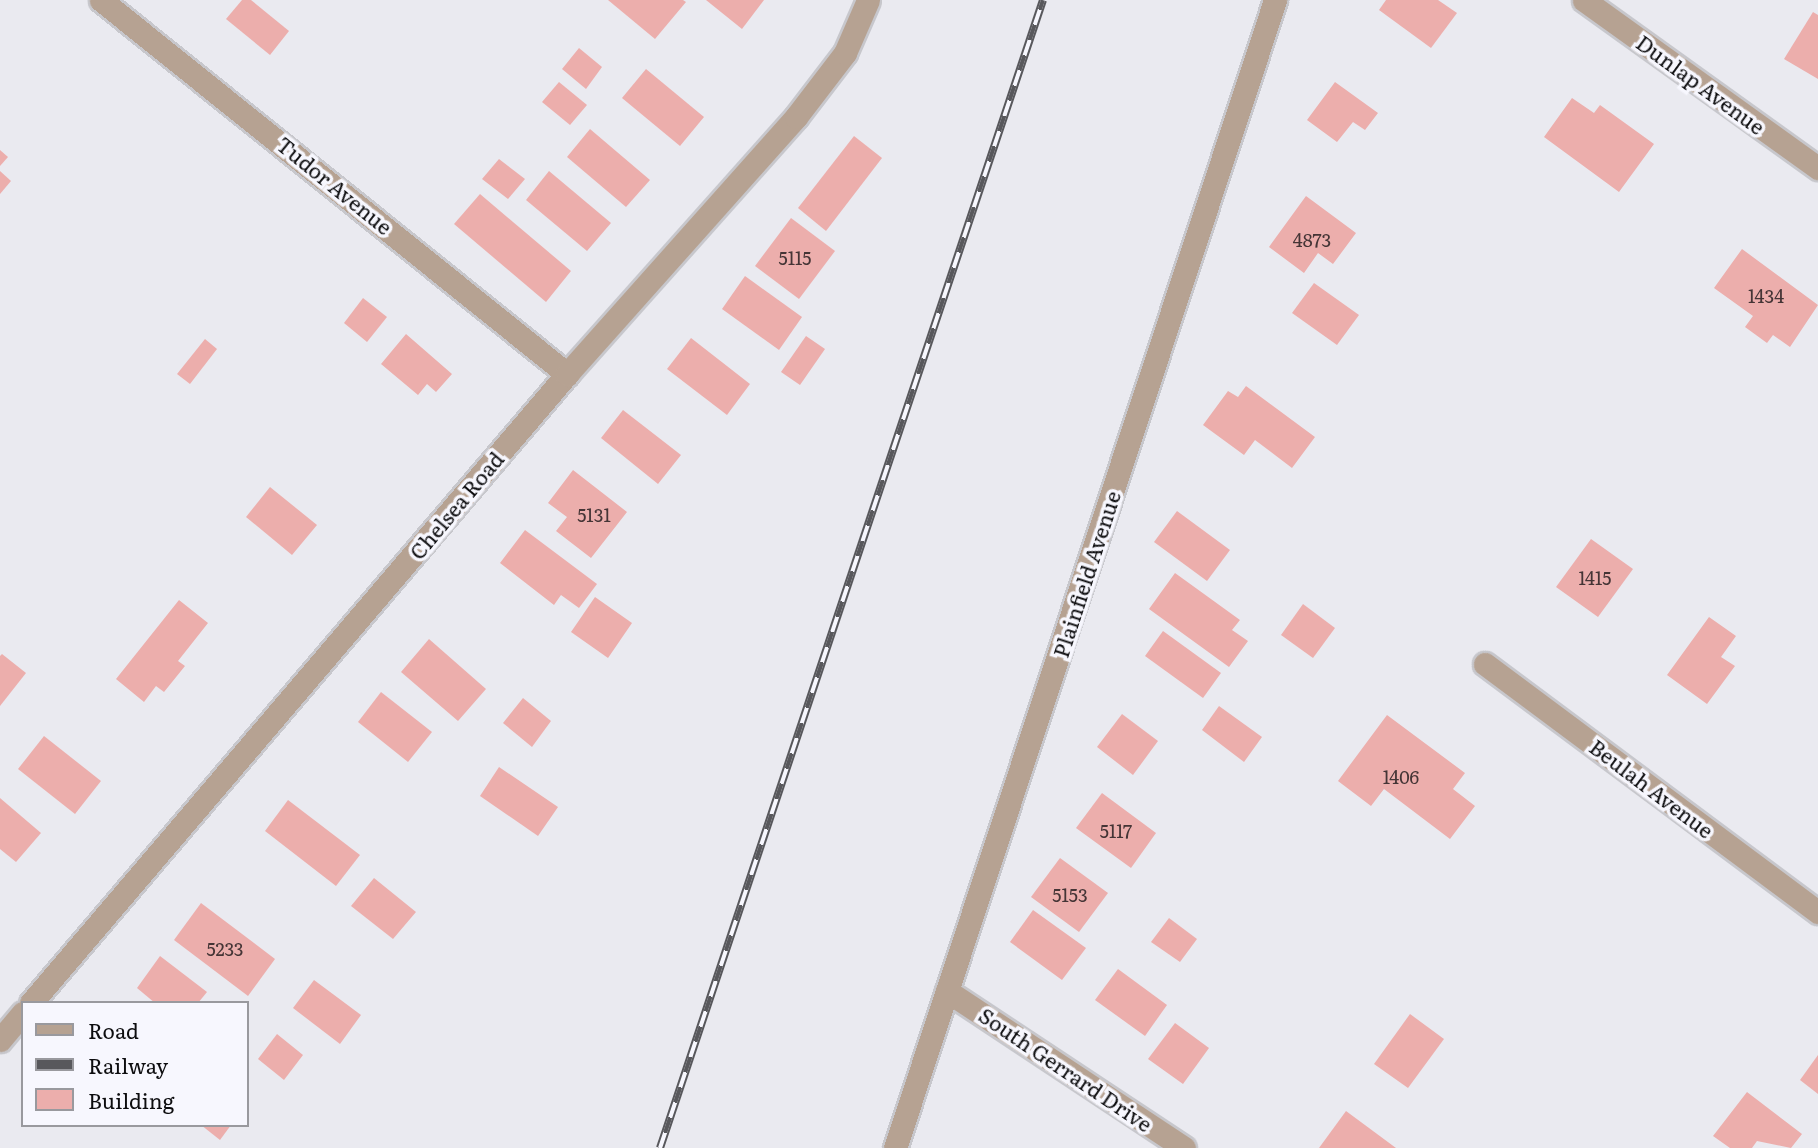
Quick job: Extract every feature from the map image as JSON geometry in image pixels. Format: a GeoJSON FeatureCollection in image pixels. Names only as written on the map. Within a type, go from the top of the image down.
{"type":"FeatureCollection","features":[{"type":"Feature","properties":{"kind":"street","name":"Tudor Avenue"},"geometry":{"type":"LineString","coordinates":[[101,0],[567,374]]}},
{"type":"Feature","properties":{"kind":"street","name":"Chelsea Road"},"geometry":{"type":"LineString","coordinates":[[34,1001],[567,374],[827,80],[868,0]]}},
{"type":"Feature","properties":{"kind":"street","name":"Plainfield Avenue"},"geometry":{"type":"LineString","coordinates":[[895,1148],[1275,0]]}},
{"type":"Feature","properties":{"kind":"street","name":"Dunlap Avenue"},"geometry":{"type":"LineString","coordinates":[[1584,0],[1818,168]]}},
{"type":"Feature","properties":{"kind":"street","name":"Beulah Avenue"},"geometry":{"type":"LineString","coordinates":[[1485,664],[1818,912]]}},
{"type":"Feature","properties":{"kind":"street","name":"South Gerrard Drive"},"geometry":{"type":"LineString","coordinates":[[947,991],[1184,1148]]}},
{"type":"Feature","properties":{"kind":"street"},"geometry":{"type":"LineString","coordinates":[[0,1040],[21,1015]]}},
{"type":"Feature","properties":{"kind":"building"},"geometry":{"type":"Polygon","coordinates":[[[242,0],[251,0],[289,31],[270,55],[226,19],[242,0]]]}},
{"type":"Feature","properties":{"kind":"building"},"geometry":{"type":"Polygon","coordinates":[[[608,0],[683,0],[686,2],[655,39],[608,0]]]}},
{"type":"Feature","properties":{"kind":"building"},"geometry":{"type":"Polygon","coordinates":[[[706,0],[764,0],[742,29],[706,0]]]}},
{"type":"Feature","properties":{"kind":"building"},"geometry":{"type":"Polygon","coordinates":[[[1386,0],[1438,0],[1457,13],[1431,48],[1379,10],[1386,0]]]}},
{"type":"Feature","properties":{"kind":"building"},"geometry":{"type":"Polygon","coordinates":[[[1813,12],[1818,15],[1818,79],[1784,59],[1813,12]]]}},
{"type":"Feature","properties":{"kind":"building"},"geometry":{"type":"Polygon","coordinates":[[[579,48],[602,67],[586,89],[562,69],[579,48]]]}},
{"type":"Feature","properties":{"kind":"building"},"geometry":{"type":"Polygon","coordinates":[[[646,69],[704,117],[680,146],[622,98],[646,69]]]}},
{"type":"Feature","properties":{"kind":"building"},"geometry":{"type":"Polygon","coordinates":[[[559,82],[587,105],[570,125],[542,102],[559,82]]]}},
{"type":"Feature","properties":{"kind":"building"},"geometry":{"type":"Polygon","coordinates":[[[1335,82],[1378,113],[1365,130],[1353,122],[1337,142],[1307,120],[1335,82]]]}},
{"type":"Feature","properties":{"kind":"building"},"geometry":{"type":"Polygon","coordinates":[[[1572,98],[1594,113],[1600,105],[1654,144],[1619,192],[1544,137],[1572,98]]]}},
{"type":"Feature","properties":{"kind":"building"},"geometry":{"type":"Polygon","coordinates":[[[590,129],[650,180],[626,207],[567,157],[590,129]]]}},
{"type":"Feature","properties":{"kind":"building"},"geometry":{"type":"Polygon","coordinates":[[[854,136],[882,158],[826,231],[798,208],[854,136]]]}},
{"type":"Feature","properties":{"kind":"building"},"geometry":{"type":"Polygon","coordinates":[[[0,150],[8,157],[0,166],[0,150]]]}},
{"type":"Feature","properties":{"kind":"building"},"geometry":{"type":"Polygon","coordinates":[[[499,159],[525,179],[508,199],[482,179],[499,159]]]}},
{"type":"Feature","properties":{"kind":"building"},"geometry":{"type":"Polygon","coordinates":[[[0,171],[11,181],[0,194],[0,171]]]}},
{"type":"Feature","properties":{"kind":"building"},"geometry":{"type":"Polygon","coordinates":[[[549,171],[611,223],[587,251],[526,200],[549,171]]]}},
{"type":"Feature","properties":{"kind":"building"},"geometry":{"type":"Polygon","coordinates":[[[480,194],[571,271],[546,302],[454,224],[480,194]]]}},
{"type":"Feature","properties":{"kind":"building"},"geometry":{"type":"Polygon","coordinates":[[[1306,196],[1356,233],[1333,264],[1318,253],[1304,273],[1269,247],[1306,196]]]}},
{"type":"Feature","properties":{"kind":"building"},"geometry":{"type":"Polygon","coordinates":[[[791,218],[835,251],[799,299],[755,266],[791,218]]]}},
{"type":"Feature","properties":{"kind":"building"},"geometry":{"type":"Polygon","coordinates":[[[1742,249],[1818,305],[1790,347],[1773,335],[1767,343],[1745,327],[1753,316],[1714,288],[1742,249]]]}},
{"type":"Feature","properties":{"kind":"building"},"geometry":{"type":"Polygon","coordinates":[[[745,276],[802,317],[779,350],[722,309],[745,276]]]}},
{"type":"Feature","properties":{"kind":"building"},"geometry":{"type":"Polygon","coordinates":[[[1314,283],[1359,315],[1337,345],[1292,313],[1314,283]]]}},
{"type":"Feature","properties":{"kind":"building"},"geometry":{"type":"Polygon","coordinates":[[[363,298],[387,317],[367,342],[344,323],[363,298]]]}},
{"type":"Feature","properties":{"kind":"building"},"geometry":{"type":"Polygon","coordinates":[[[406,334],[452,374],[436,392],[427,384],[418,395],[381,364],[406,334]]]}},
{"type":"Feature","properties":{"kind":"building"},"geometry":{"type":"Polygon","coordinates":[[[806,336],[825,349],[800,385],[781,372],[806,336]]]}},
{"type":"Feature","properties":{"kind":"building"},"geometry":{"type":"Polygon","coordinates":[[[691,338],[750,384],[727,415],[667,369],[691,338]]]}},
{"type":"Feature","properties":{"kind":"building"},"geometry":{"type":"Polygon","coordinates":[[[205,339],[217,349],[190,384],[177,374],[205,339]]]}},
{"type":"Feature","properties":{"kind":"building"},"geometry":{"type":"Polygon","coordinates":[[[1246,386],[1315,437],[1292,468],[1255,440],[1244,455],[1203,425],[1228,391],[1238,397],[1246,386]]]}},
{"type":"Feature","properties":{"kind":"building"},"geometry":{"type":"Polygon","coordinates":[[[623,410],[681,455],[658,484],[601,438],[623,410]]]}},
{"type":"Feature","properties":{"kind":"building"},"geometry":{"type":"Polygon","coordinates":[[[573,470],[627,512],[591,558],[556,531],[567,517],[548,503],[573,470]]]}},
{"type":"Feature","properties":{"kind":"building"},"geometry":{"type":"Polygon","coordinates":[[[270,487],[317,525],[292,555],[246,517],[270,487]]]}},
{"type":"Feature","properties":{"kind":"building"},"geometry":{"type":"Polygon","coordinates":[[[1177,511],[1230,550],[1207,581],[1154,542],[1177,511]]]}},
{"type":"Feature","properties":{"kind":"building"},"geometry":{"type":"Polygon","coordinates":[[[525,530],[597,584],[579,608],[561,595],[554,605],[500,563],[525,530]]]}},
{"type":"Feature","properties":{"kind":"building"},"geometry":{"type":"Polygon","coordinates":[[[1591,539],[1633,569],[1598,617],[1556,587],[1591,539]]]}},
{"type":"Feature","properties":{"kind":"building"},"geometry":{"type":"Polygon","coordinates":[[[1175,573],[1240,620],[1232,630],[1248,641],[1229,667],[1149,609],[1175,573]]]}},
{"type":"Feature","properties":{"kind":"building"},"geometry":{"type":"Polygon","coordinates":[[[595,597],[632,623],[608,658],[571,632],[595,597]]]}},
{"type":"Feature","properties":{"kind":"building"},"geometry":{"type":"Polygon","coordinates":[[[179,600],[208,623],[178,661],[185,666],[164,692],[156,686],[144,702],[116,679],[179,600]]]}},
{"type":"Feature","properties":{"kind":"building"},"geometry":{"type":"Polygon","coordinates":[[[1303,604],[1335,628],[1313,658],[1281,635],[1303,604]]]}},
{"type":"Feature","properties":{"kind":"building"},"geometry":{"type":"Polygon","coordinates":[[[1709,617],[1736,636],[1721,657],[1735,666],[1707,704],[1667,675],[1709,617]]]}},
{"type":"Feature","properties":{"kind":"building"},"geometry":{"type":"Polygon","coordinates":[[[1163,631],[1221,673],[1203,698],[1145,656],[1163,631]]]}},
{"type":"Feature","properties":{"kind":"building"},"geometry":{"type":"Polygon","coordinates":[[[429,639],[486,689],[458,721],[401,672],[429,639]]]}},
{"type":"Feature","properties":{"kind":"building"},"geometry":{"type":"Polygon","coordinates":[[[2,654],[26,673],[0,706],[0,656],[2,654]]]}},
{"type":"Feature","properties":{"kind":"building"},"geometry":{"type":"Polygon","coordinates":[[[381,692],[432,732],[408,762],[358,722],[381,692]]]}},
{"type":"Feature","properties":{"kind":"building"},"geometry":{"type":"Polygon","coordinates":[[[523,698],[551,721],[532,747],[503,723],[523,698]]]}},
{"type":"Feature","properties":{"kind":"building"},"geometry":{"type":"Polygon","coordinates":[[[1219,706],[1262,737],[1244,762],[1202,730],[1219,706]]]}},
{"type":"Feature","properties":{"kind":"building"},"geometry":{"type":"Polygon","coordinates":[[[1122,714],[1158,741],[1133,775],[1097,747],[1122,714]]]}},
{"type":"Feature","properties":{"kind":"building"},"geometry":{"type":"Polygon","coordinates":[[[1387,715],[1465,773],[1453,789],[1475,806],[1450,839],[1384,789],[1371,806],[1338,781],[1387,715]]]}},
{"type":"Feature","properties":{"kind":"building"},"geometry":{"type":"Polygon","coordinates":[[[44,736],[101,781],[75,814],[18,769],[44,736]]]}},
{"type":"Feature","properties":{"kind":"building"},"geometry":{"type":"Polygon","coordinates":[[[499,767],[558,807],[538,836],[480,796],[499,767]]]}},
{"type":"Feature","properties":{"kind":"building"},"geometry":{"type":"Polygon","coordinates":[[[1102,793],[1156,833],[1131,868],[1076,828],[1102,793]]]}},
{"type":"Feature","properties":{"kind":"building"},"geometry":{"type":"Polygon","coordinates":[[[0,798],[41,833],[16,862],[0,849],[0,798]]]}},
{"type":"Feature","properties":{"kind":"building"},"geometry":{"type":"Polygon","coordinates":[[[288,800],[360,855],[336,886],[265,831],[288,800]]]}},
{"type":"Feature","properties":{"kind":"building"},"geometry":{"type":"Polygon","coordinates":[[[1060,858],[1108,893],[1079,932],[1031,897],[1060,858]]]}},
{"type":"Feature","properties":{"kind":"building"},"geometry":{"type":"Polygon","coordinates":[[[374,878],[416,912],[393,939],[351,906],[374,878]]]}},
{"type":"Feature","properties":{"kind":"building"},"geometry":{"type":"Polygon","coordinates":[[[201,903],[275,959],[248,996],[174,940],[201,903]]]}},
{"type":"Feature","properties":{"kind":"building"},"geometry":{"type":"Polygon","coordinates":[[[1033,910],[1086,948],[1062,980],[1010,942],[1033,910]]]}},
{"type":"Feature","properties":{"kind":"building"},"geometry":{"type":"Polygon","coordinates":[[[1169,918],[1197,939],[1180,962],[1151,942],[1169,918]]]}},
{"type":"Feature","properties":{"kind":"building"},"geometry":{"type":"Polygon","coordinates":[[[160,956],[207,992],[200,1001],[153,1001],[137,988],[160,956]]]}},
{"type":"Feature","properties":{"kind":"building"},"geometry":{"type":"Polygon","coordinates":[[[1118,969],[1167,1005],[1145,1036],[1095,1000],[1118,969]]]}},
{"type":"Feature","properties":{"kind":"building"},"geometry":{"type":"Polygon","coordinates":[[[314,980],[361,1015],[340,1044],[293,1008],[314,980]]]}},
{"type":"Feature","properties":{"kind":"building"},"geometry":{"type":"Polygon","coordinates":[[[1410,1014],[1444,1039],[1408,1088],[1374,1064],[1410,1014]]]}},
{"type":"Feature","properties":{"kind":"building"},"geometry":{"type":"Polygon","coordinates":[[[1175,1023],[1209,1048],[1183,1084],[1148,1059],[1175,1023]]]}},
{"type":"Feature","properties":{"kind":"building"},"geometry":{"type":"Polygon","coordinates":[[[277,1034],[303,1055],[284,1080],[258,1059],[277,1034]]]}},
{"type":"Feature","properties":{"kind":"building"},"geometry":{"type":"Polygon","coordinates":[[[1818,1055],[1818,1094],[1800,1080],[1818,1055]]]}},
{"type":"Feature","properties":{"kind":"building"},"geometry":{"type":"Polygon","coordinates":[[[1747,1092],[1802,1134],[1791,1148],[1757,1141],[1752,1148],[1730,1148],[1713,1136],[1747,1092]]]}},
{"type":"Feature","properties":{"kind":"building"},"geometry":{"type":"Polygon","coordinates":[[[1346,1111],[1396,1148],[1319,1148],[1346,1111]]]}},
{"type":"Feature","properties":{"kind":"building"},"geometry":{"type":"Polygon","coordinates":[[[204,1127],[230,1127],[220,1140],[204,1127]]]}},
{"type":"Feature","properties":{"kind":"railway"},"geometry":{"type":"LineString","coordinates":[[660,1148],[1043,0]]}}]}
